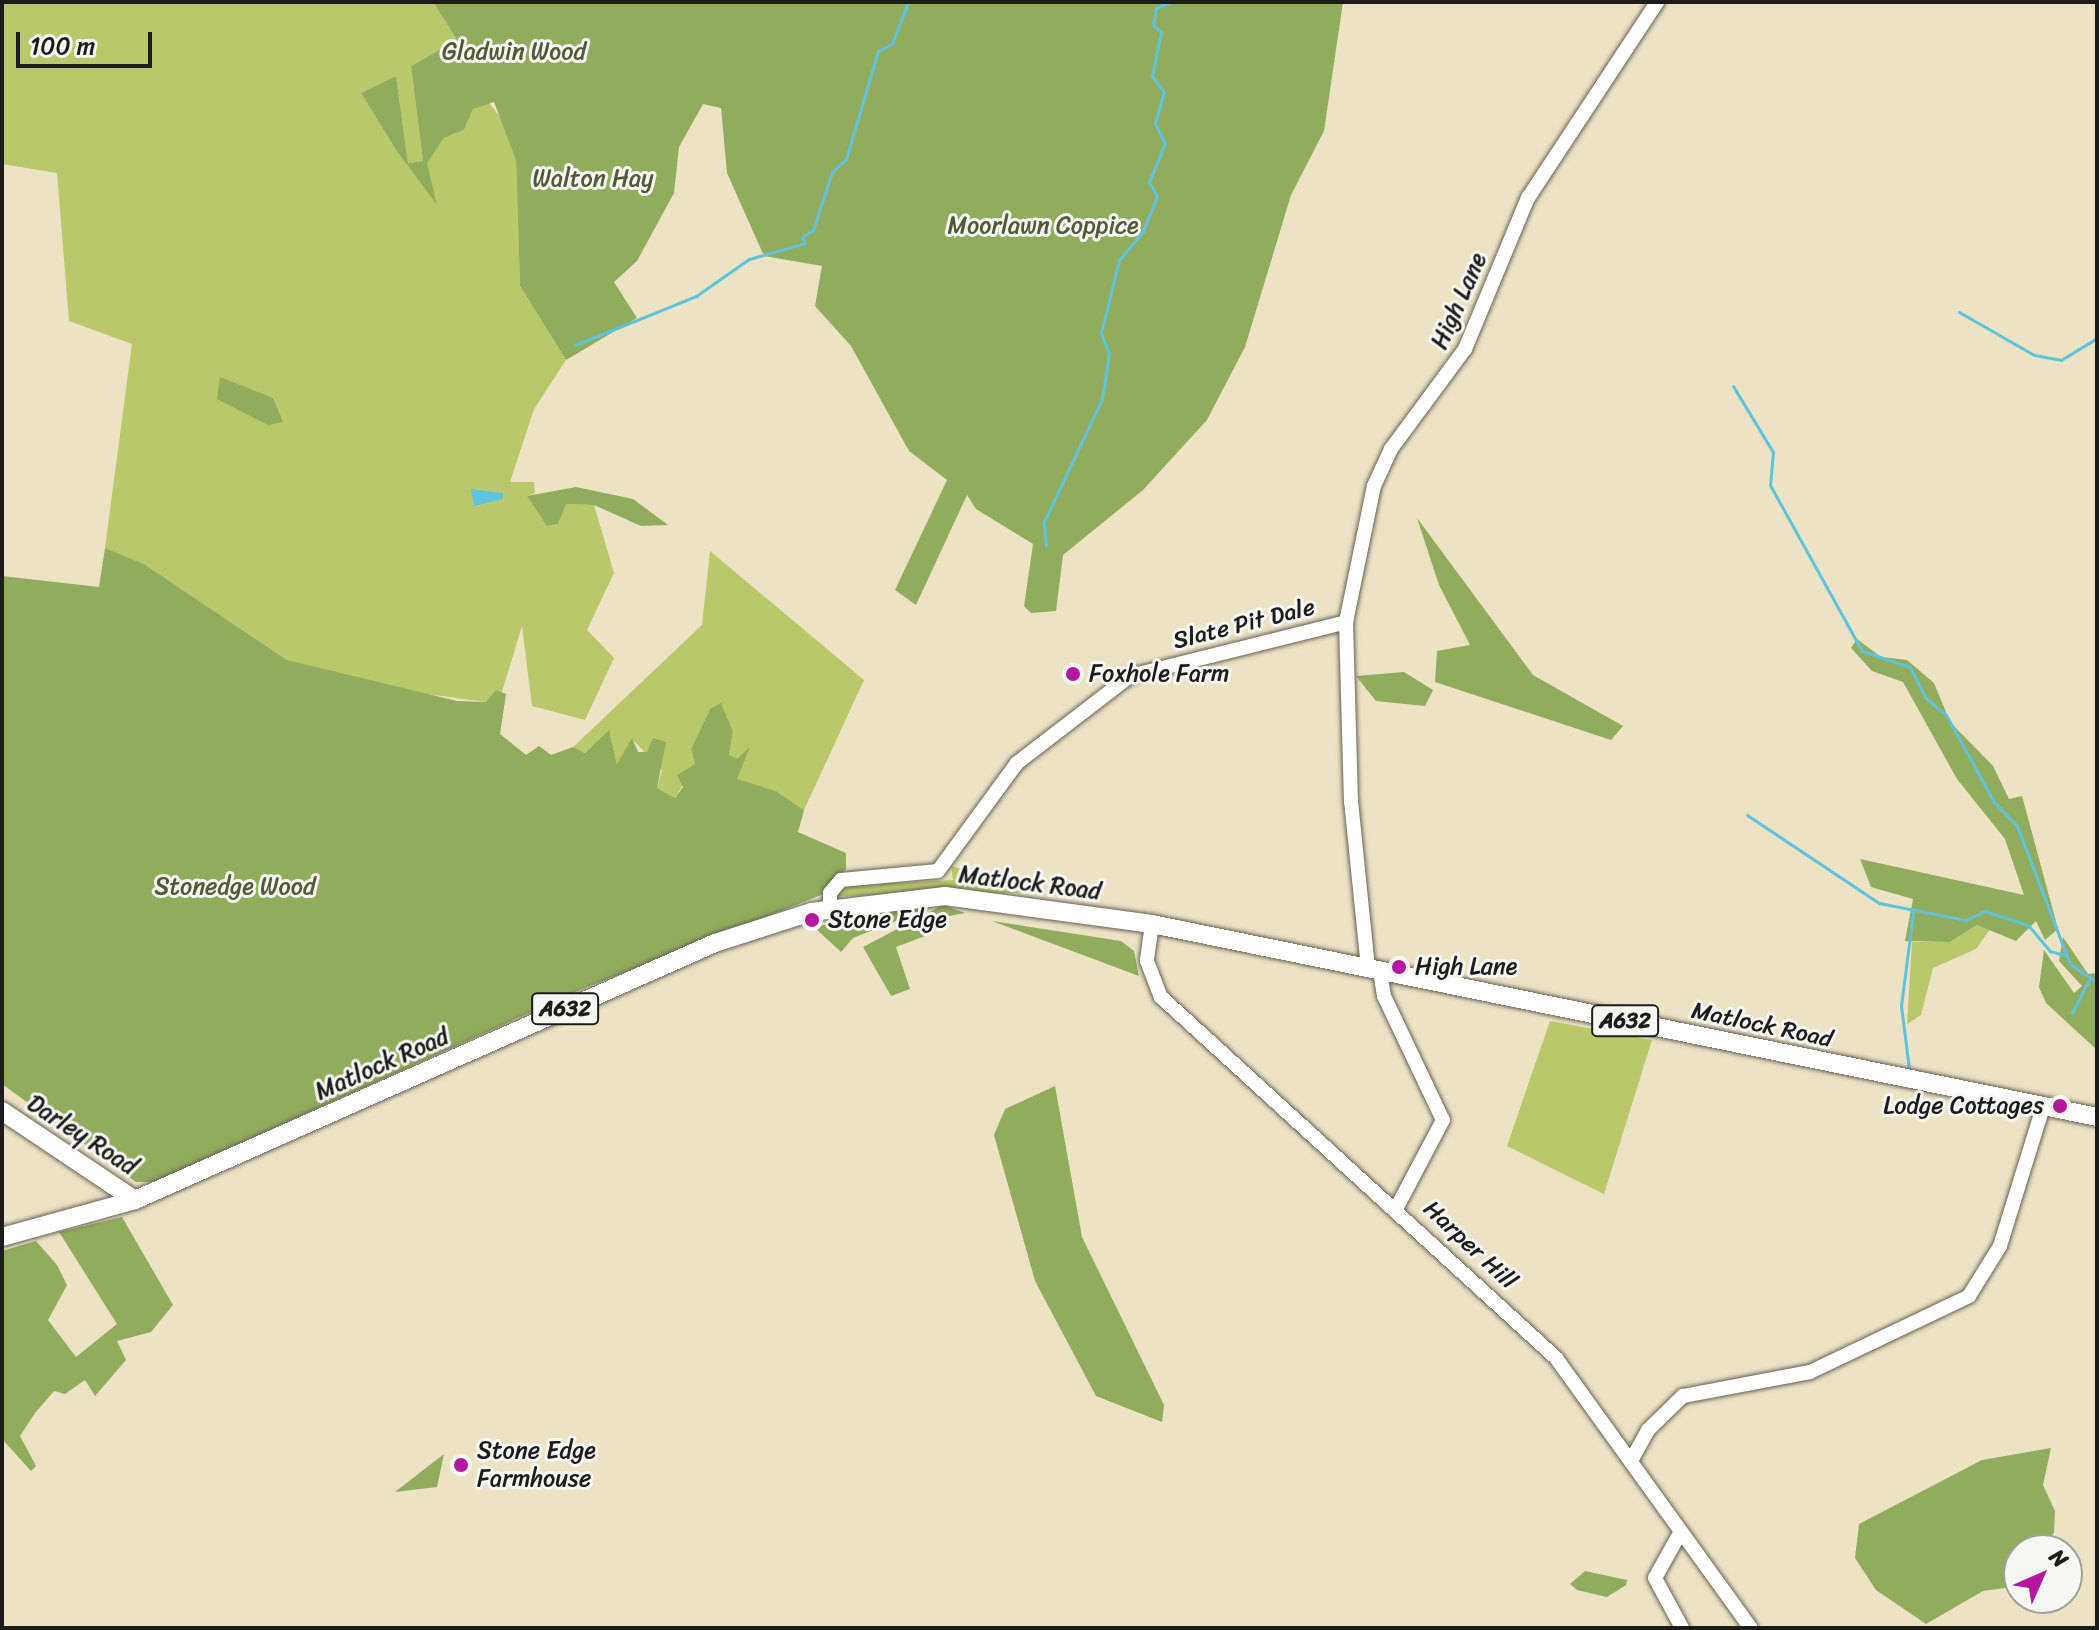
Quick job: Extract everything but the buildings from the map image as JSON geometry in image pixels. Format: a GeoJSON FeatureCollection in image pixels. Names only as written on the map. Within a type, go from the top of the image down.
{"type":"FeatureCollection","features":[{"type":"Feature","properties":{"kind":"main road","name":"Matlock Road"},"geometry":{"type":"LineString","coordinates":[[2,1237],[135,1200],[715,943],[830,908],[945,896],[1152,924],[2097,1117]]}},
{"type":"Feature","properties":{"kind":"main road","name":"Darley Road"},"geometry":{"type":"LineString","coordinates":[[2,1111],[135,1200]]}},
{"type":"Feature","properties":{"kind":"street","name":"High Lane"},"geometry":{"type":"LineString","coordinates":[[1397,1207],[1443,1120],[1374,969],[1352,818],[1346,622],[1360,535],[1391,449],[1465,349],[1528,198],[1657,2]]}},
{"type":"Feature","properties":{"kind":"street","name":"Slate Pit Dale"},"geometry":{"type":"LineString","coordinates":[[830,908],[830,893],[841,880],[938,871],[1017,763],[1130,676],[1346,622]]}},
{"type":"Feature","properties":{"kind":"street","name":"Harper Hill"},"geometry":{"type":"LineString","coordinates":[[1152,924],[1147,961],[1161,997],[1397,1207],[1556,1358],[1632,1459],[1679,1535],[1751,1628]]}},
{"type":"Feature","properties":{"kind":"street"},"geometry":{"type":"LineString","coordinates":[[1632,1459],[1648,1430],[1683,1396],[1810,1372],[1969,1296],[2000,1246],[2043,1107]]}},
{"type":"Feature","properties":{"kind":"street"},"geometry":{"type":"LineString","coordinates":[[1679,1535],[1655,1578],[1682,1628]]}},
{"type":"Feature","properties":{"kind":"green space"},"geometry":{"type":"Polygon","coordinates":[[[2,2],[433,2],[457,40],[411,66],[423,161],[408,163],[396,76],[361,93],[396,150],[436,202],[426,163],[444,138],[464,130],[473,109],[488,101],[507,127],[516,160],[520,286],[566,360],[534,409],[510,482],[534,482],[535,493],[527,496],[548,526],[558,524],[565,504],[594,505],[614,573],[587,630],[614,658],[585,720],[532,706],[522,626],[502,692],[486,702],[390,689],[287,660],[144,564],[105,548],[132,344],[69,321],[57,173],[2,164],[2,2]]]}},
{"type":"Feature","properties":{"kind":"green space","name":"Moorlawn Coppice"},"geometry":{"type":"Polygon","coordinates":[[[433,2],[1343,2],[1324,131],[1291,195],[1245,347],[1207,420],[1143,490],[1063,555],[1056,611],[1031,613],[1024,606],[1033,544],[976,509],[967,495],[916,605],[895,590],[947,480],[909,451],[851,346],[815,306],[822,266],[764,256],[727,173],[721,108],[703,104],[679,147],[674,193],[637,261],[614,282],[637,318],[566,360],[520,286],[516,160],[494,102],[473,109],[464,130],[444,138],[427,163],[437,205],[396,150],[361,93],[396,76],[408,163],[423,161],[411,66],[457,40],[433,2]]]}},
{"type":"Feature","properties":{"kind":"green space"},"geometry":{"type":"Polygon","coordinates":[[[220,377],[273,398],[283,422],[268,425],[217,399],[220,377]]]}},
{"type":"Feature","properties":{"kind":"green space"},"geometry":{"type":"Polygon","coordinates":[[[576,487],[633,499],[668,525],[641,526],[594,505],[566,504],[558,524],[547,526],[527,496],[576,487]]]}},
{"type":"Feature","properties":{"kind":"green space"},"geometry":{"type":"Polygon","coordinates":[[[1417,518],[1533,675],[1623,726],[1611,740],[1435,682],[1437,651],[1470,645],[1439,585],[1417,518]]]}},
{"type":"Feature","properties":{"kind":"green space","name":"Stonedge Wood"},"geometry":{"type":"Polygon","coordinates":[[[105,548],[144,564],[287,660],[457,701],[486,702],[496,690],[506,694],[500,734],[526,755],[539,746],[551,755],[573,747],[585,753],[609,730],[617,764],[632,738],[638,752],[647,752],[653,738],[666,742],[657,788],[675,798],[683,787],[677,775],[695,764],[691,749],[710,709],[721,703],[733,732],[729,755],[737,758],[750,747],[737,779],[776,791],[804,810],[798,832],[846,853],[846,869],[821,895],[582,989],[154,1182],[136,1182],[2,1084],[2,576],[99,587],[105,548]]]}},
{"type":"Feature","properties":{"kind":"green space"},"geometry":{"type":"Polygon","coordinates":[[[710,551],[864,680],[804,810],[776,791],[736,779],[749,748],[736,758],[729,755],[733,732],[710,709],[691,749],[695,764],[675,798],[657,788],[662,770],[633,740],[617,764],[609,731],[585,753],[573,747],[702,625],[710,551]]]}},
{"type":"Feature","properties":{"kind":"green space"},"geometry":{"type":"Polygon","coordinates":[[[1857,639],[1881,657],[1907,660],[1934,683],[1950,722],[1993,766],[2009,799],[2022,796],[2058,929],[2045,940],[2036,921],[2016,941],[1977,925],[1950,942],[1905,941],[1913,899],[1871,887],[1860,859],[2024,895],[2005,839],[1957,779],[1903,682],[1872,671],[1851,648],[1857,639]]]}},
{"type":"Feature","properties":{"kind":"green space"},"geometry":{"type":"Polygon","coordinates":[[[1404,672],[1433,690],[1425,706],[1376,701],[1356,676],[1404,672]]]}},
{"type":"Feature","properties":{"kind":"green space"},"geometry":{"type":"Polygon","coordinates":[[[951,866],[1024,885],[1025,893],[838,896],[843,886],[953,880],[951,866]]]}},
{"type":"Feature","properties":{"kind":"green space"},"geometry":{"type":"Polygon","coordinates":[[[943,905],[965,913],[943,917],[933,933],[896,947],[910,989],[891,996],[863,947],[943,905]]]}},
{"type":"Feature","properties":{"kind":"green space"},"geometry":{"type":"Polygon","coordinates":[[[915,906],[924,910],[853,938],[841,952],[814,927],[915,906]]]}},
{"type":"Feature","properties":{"kind":"green space"},"geometry":{"type":"Polygon","coordinates":[[[992,921],[1121,941],[1134,951],[1139,976],[992,921]]]}},
{"type":"Feature","properties":{"kind":"green space"},"geometry":{"type":"Polygon","coordinates":[[[1977,925],[1990,929],[1976,949],[1933,968],[1921,1015],[1907,1024],[1912,942],[1950,942],[1977,925]]]}},
{"type":"Feature","properties":{"kind":"green space"},"geometry":{"type":"Polygon","coordinates":[[[2063,937],[2088,974],[2097,973],[2097,1050],[2046,1003],[2039,987],[2044,950],[2074,993],[2082,986],[2059,961],[2063,937]]]}},
{"type":"Feature","properties":{"kind":"green space"},"geometry":{"type":"Polygon","coordinates":[[[1550,1021],[1652,1040],[1604,1194],[1507,1146],[1550,1021]]]}},
{"type":"Feature","properties":{"kind":"green space"},"geometry":{"type":"Polygon","coordinates":[[[1055,1086],[1082,1237],[1164,1405],[1162,1422],[1096,1396],[1035,1281],[994,1135],[1005,1109],[1055,1086]]]}},
{"type":"Feature","properties":{"kind":"green space"},"geometry":{"type":"Polygon","coordinates":[[[122,1217],[173,1305],[151,1332],[117,1341],[126,1360],[95,1396],[85,1380],[65,1394],[54,1391],[35,1413],[20,1436],[36,1466],[31,1471],[2,1439],[2,1251],[36,1241],[57,1265],[67,1285],[48,1320],[76,1357],[117,1324],[59,1232],[122,1217]]]}},
{"type":"Feature","properties":{"kind":"green space"},"geometry":{"type":"Polygon","coordinates":[[[2051,1448],[2043,1485],[2055,1511],[2054,1533],[2003,1534],[2003,1588],[1983,1591],[1926,1624],[1876,1590],[1855,1558],[1859,1524],[1982,1460],[2051,1448]]]}},
{"type":"Feature","properties":{"kind":"green space"},"geometry":{"type":"Polygon","coordinates":[[[444,1454],[437,1487],[395,1492],[422,1471],[444,1454]]]}},
{"type":"Feature","properties":{"kind":"green space"},"geometry":{"type":"Polygon","coordinates":[[[1585,1571],[1627,1580],[1626,1585],[1607,1597],[1577,1590],[1570,1584],[1585,1571]]]}},
{"type":"Feature","properties":{"kind":"water"},"geometry":{"type":"Polygon","coordinates":[[[471,489],[503,493],[503,499],[474,506],[471,489]]]}},
{"type":"Feature","properties":{"kind":"waterway"},"geometry":{"type":"LineString","coordinates":[[575,345],[696,296],[749,259],[805,243],[802,237],[813,230],[832,172],[846,159],[878,51],[892,44],[908,2]]}},
{"type":"Feature","properties":{"kind":"waterway"},"geometry":{"type":"LineString","coordinates":[[1046,546],[1044,522],[1102,399],[1109,354],[1101,333],[1119,260],[1143,231],[1157,196],[1149,182],[1165,143],[1155,123],[1164,92],[1152,76],[1161,32],[1153,25],[1156,8],[1170,2]]}},
{"type":"Feature","properties":{"kind":"waterway"},"geometry":{"type":"LineString","coordinates":[[1959,312],[2034,355],[2061,360],[2097,338]]}},
{"type":"Feature","properties":{"kind":"waterway"},"geometry":{"type":"LineString","coordinates":[[1733,386],[1773,452],[1770,485],[1862,651],[1910,667],[1925,697],[1946,715],[1994,802],[2017,826],[2070,964],[2097,982]]}},
{"type":"Feature","properties":{"kind":"waterway"},"geometry":{"type":"LineString","coordinates":[[1747,815],[1879,903],[1966,920],[1985,911],[2028,925],[2050,951],[2064,955]]}},
{"type":"Feature","properties":{"kind":"waterway"},"geometry":{"type":"LineString","coordinates":[[1909,1069],[1901,1006],[1913,912]]}},
{"type":"Feature","properties":{"kind":"waterway"},"geometry":{"type":"LineString","coordinates":[[2072,1013],[2088,981]]}},
{"type":"Feature","properties":{"kind":"place","name":"Foxhole Farm"},"geometry":{"type":"Point","coordinates":[1073,674]}},
{"type":"Feature","properties":{"kind":"place","name":"Stone Edge"},"geometry":{"type":"Point","coordinates":[812,920]}},
{"type":"Feature","properties":{"kind":"place","name":"High Lane"},"geometry":{"type":"Point","coordinates":[1399,967]}},
{"type":"Feature","properties":{"kind":"place","name":"Lodge Cottages"},"geometry":{"type":"Point","coordinates":[2060,1106]}},
{"type":"Feature","properties":{"kind":"place","name":"Stone Edge Farmhouse"},"geometry":{"type":"Point","coordinates":[461,1465]}},
{"type":"Feature","properties":{"kind":"park label","name":"Gladwin Wood"},"geometry":{"type":"Point","coordinates":[514,52]}},
{"type":"Feature","properties":{"kind":"park label","name":"Walton Hay"},"geometry":{"type":"Point","coordinates":[593,179]}}]}
